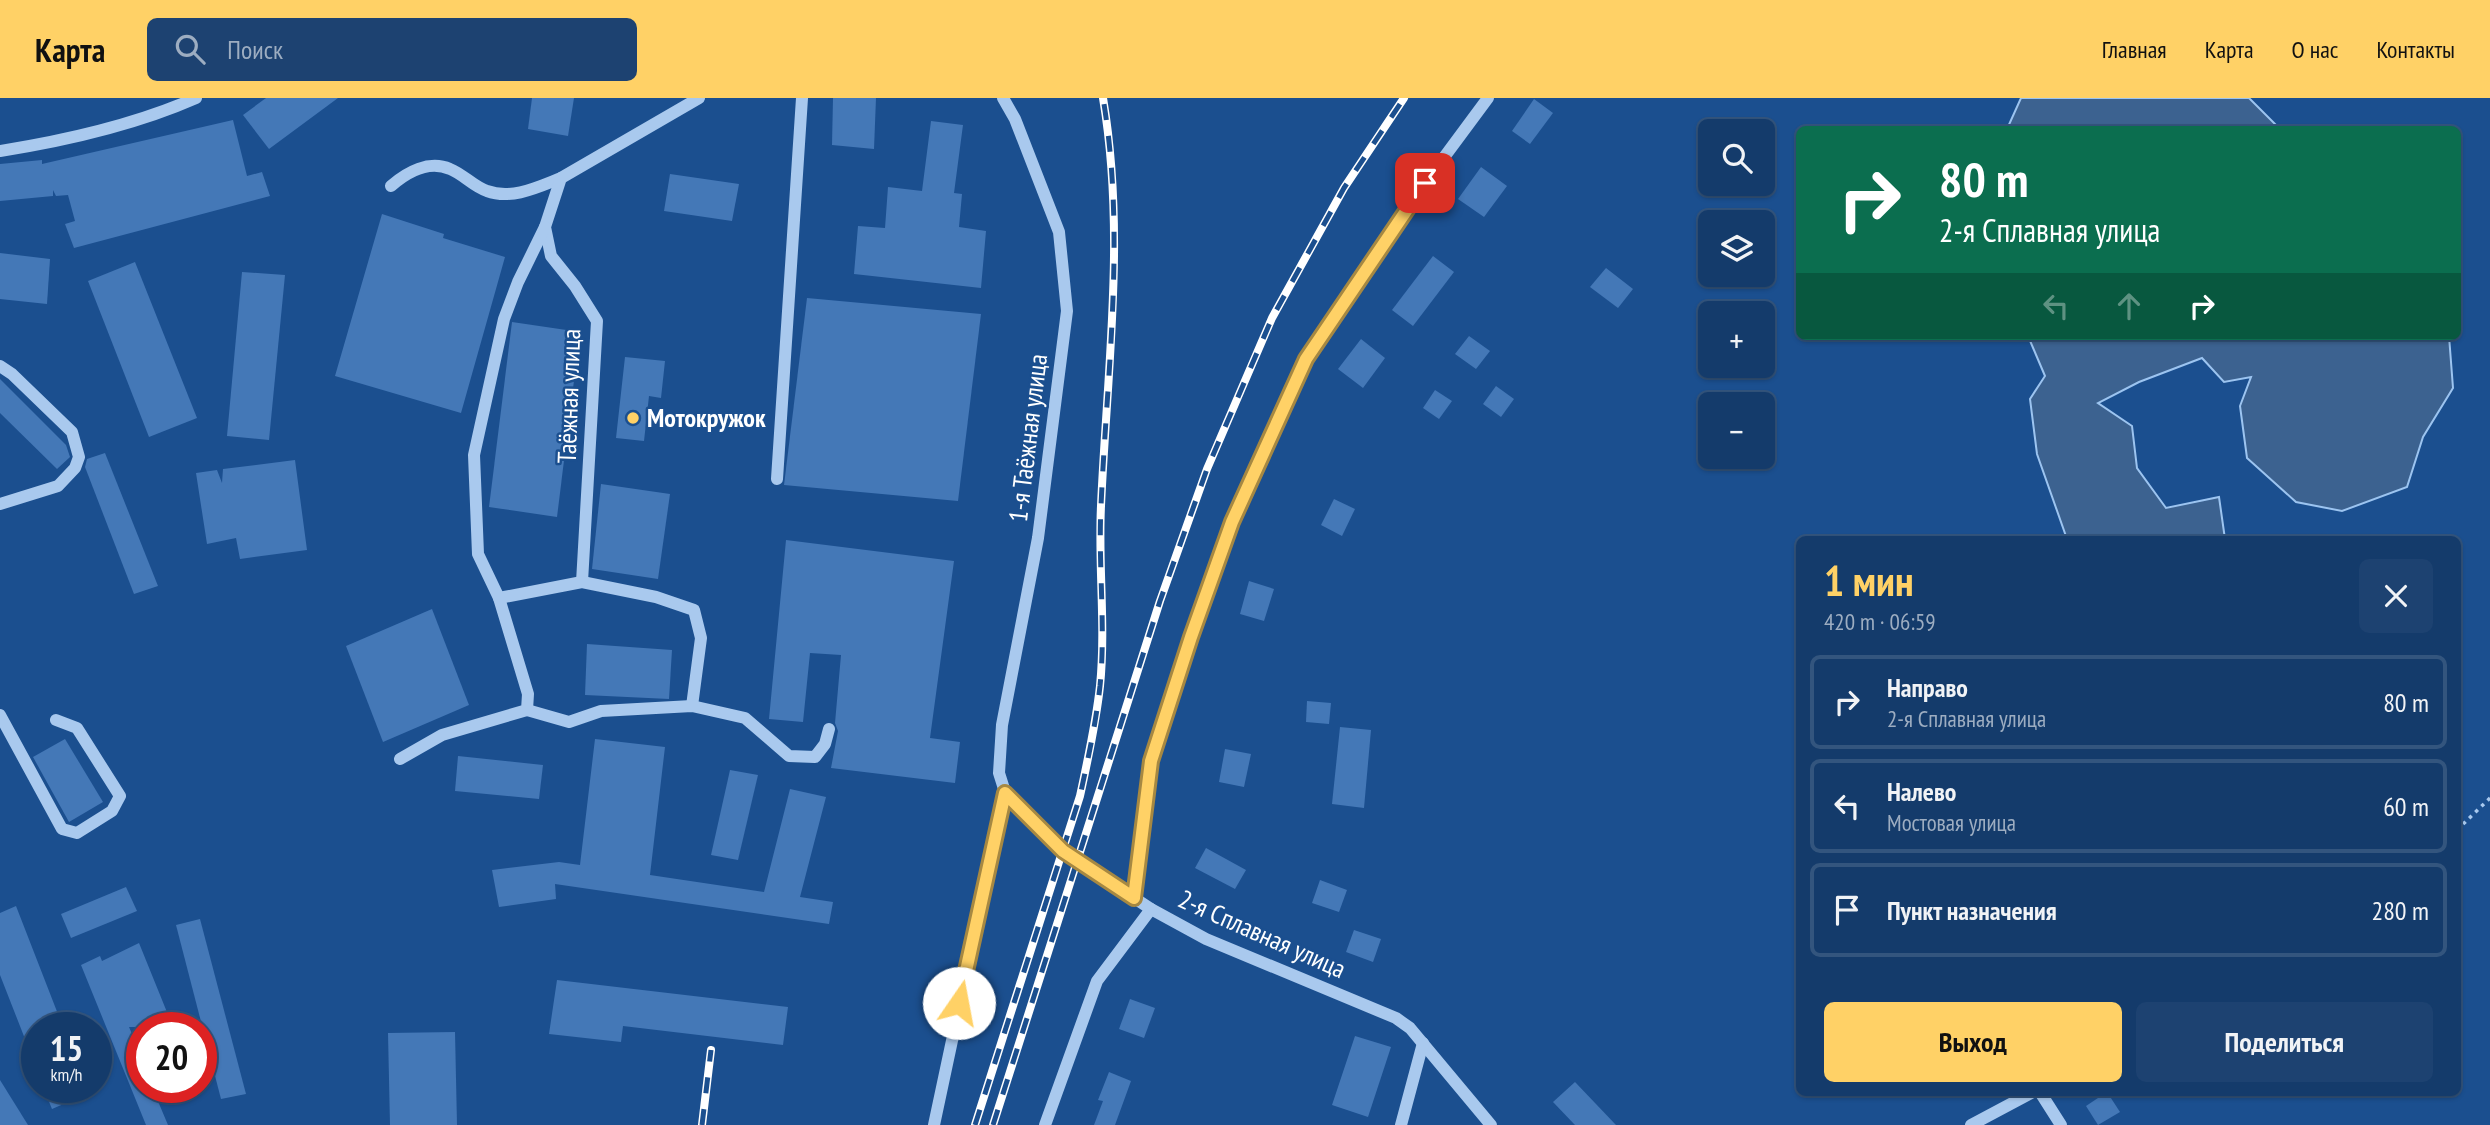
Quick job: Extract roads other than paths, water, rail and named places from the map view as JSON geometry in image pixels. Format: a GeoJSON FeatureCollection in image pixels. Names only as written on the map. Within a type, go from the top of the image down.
{"type":"FeatureCollection","features":[{"type":"Feature","properties":{"kind":"street"},"geometry":{"type":"LineString","coordinates":[[0,151],[35,146],[113,125],[196,98]]}},
{"type":"Feature","properties":{"kind":"street"},"geometry":{"type":"LineString","coordinates":[[391,186],[404,174],[428,166],[451,169],[489,192],[523,193],[561,178],[699,98]]}},
{"type":"Feature","properties":{"kind":"street"},"geometry":{"type":"LineString","coordinates":[[777,479],[802,98]]}},
{"type":"Feature","properties":{"kind":"street","name":"1-я Таёжная улица"},"geometry":{"type":"LineString","coordinates":[[1003,98],[1015,118],[1059,232],[1068,312],[1038,538],[1002,725],[999,773],[1005,793]]}},
{"type":"Feature","properties":{"kind":"street"},"geometry":{"type":"LineString","coordinates":[[1134,898],[1151,761],[1232,522],[1306,359],[1425,183],[1488,98]]}},
{"type":"Feature","properties":{"kind":"street"},"geometry":{"type":"LineString","coordinates":[[527,710],[528,694],[499,598],[478,554],[474,455],[504,318],[545,227],[561,178]]}},
{"type":"Feature","properties":{"kind":"street","name":"Таёжная улица"},"geometry":{"type":"LineString","coordinates":[[545,227],[551,256],[575,286],[597,321],[582,582]]}},
{"type":"Feature","properties":{"kind":"street"},"geometry":{"type":"LineString","coordinates":[[0,366],[12,374],[72,432],[79,457],[75,468],[58,486],[0,504]]}},
{"type":"Feature","properties":{"kind":"street"},"geometry":{"type":"LineString","coordinates":[[499,598],[582,582],[656,597],[694,610],[701,638],[692,706]]}},
{"type":"Feature","properties":{"kind":"street"},"geometry":{"type":"LineString","coordinates":[[400,759],[442,735],[527,710],[569,722],[601,711],[692,706],[745,719],[789,756],[815,757],[825,744],[829,729]]}},
{"type":"Feature","properties":{"kind":"street"},"geometry":{"type":"LineString","coordinates":[[0,715],[62,829],[78,832],[113,811],[120,796],[77,728],[56,720]]}},
{"type":"Feature","properties":{"kind":"street"},"geometry":{"type":"LineString","coordinates":[[933,1125],[1005,793]]}},
{"type":"Feature","properties":{"kind":"street","name":"2-я Сплавная улица"},"geometry":{"type":"LineString","coordinates":[[1005,793],[1063,851],[1151,909],[1206,940],[1396,1018],[1410,1028],[1491,1125]]}},
{"type":"Feature","properties":{"kind":"street"},"geometry":{"type":"LineString","coordinates":[[1045,1125],[1097,981],[1151,909]]}},
{"type":"Feature","properties":{"kind":"street"},"geometry":{"type":"LineString","coordinates":[[1401,1125],[1423,1043]]}},
{"type":"Feature","properties":{"kind":"street"},"geometry":{"type":"LineString","coordinates":[[1971,1125],[2026,1096]]}},
{"type":"Feature","properties":{"kind":"street"},"geometry":{"type":"LineString","coordinates":[[2043,1096],[2061,1125]]}},
{"type":"Feature","properties":{"kind":"water"},"geometry":{"type":"Polygon","coordinates":[[[2021,98],[2249,98],[2277,126],[2008,126],[2021,98]]]}},
{"type":"Feature","properties":{"kind":"water"},"geometry":{"type":"Polygon","coordinates":[[[2030,340],[2449,340],[2453,388],[2423,437],[2407,487],[2342,511],[2296,502],[2247,458],[2240,406],[2251,377],[2224,382],[2202,358],[2139,382],[2098,403],[2132,426],[2137,468],[2166,508],[2219,497],[2225,536],[2066,536],[2037,454],[2030,399],[2045,376],[2030,340]]]}},
{"type":"Feature","properties":{"kind":"railway"},"geometry":{"type":"LineString","coordinates":[[975,1125],[1080,796],[1098,700],[1102,664],[1101,506],[1114,251],[1110,149],[1103,98]]}},
{"type":"Feature","properties":{"kind":"railway"},"geometry":{"type":"LineString","coordinates":[[993,1125],[1160,601],[1207,469],[1272,318],[1344,188],[1404,98]]}},
{"type":"Feature","properties":{"kind":"railway"},"geometry":{"type":"LineString","coordinates":[[702,1125],[711,1050]]}},
{"type":"Feature","properties":{"kind":"place","name":"Мотокружок"},"geometry":{"type":"Point","coordinates":[633,418]}}]}
